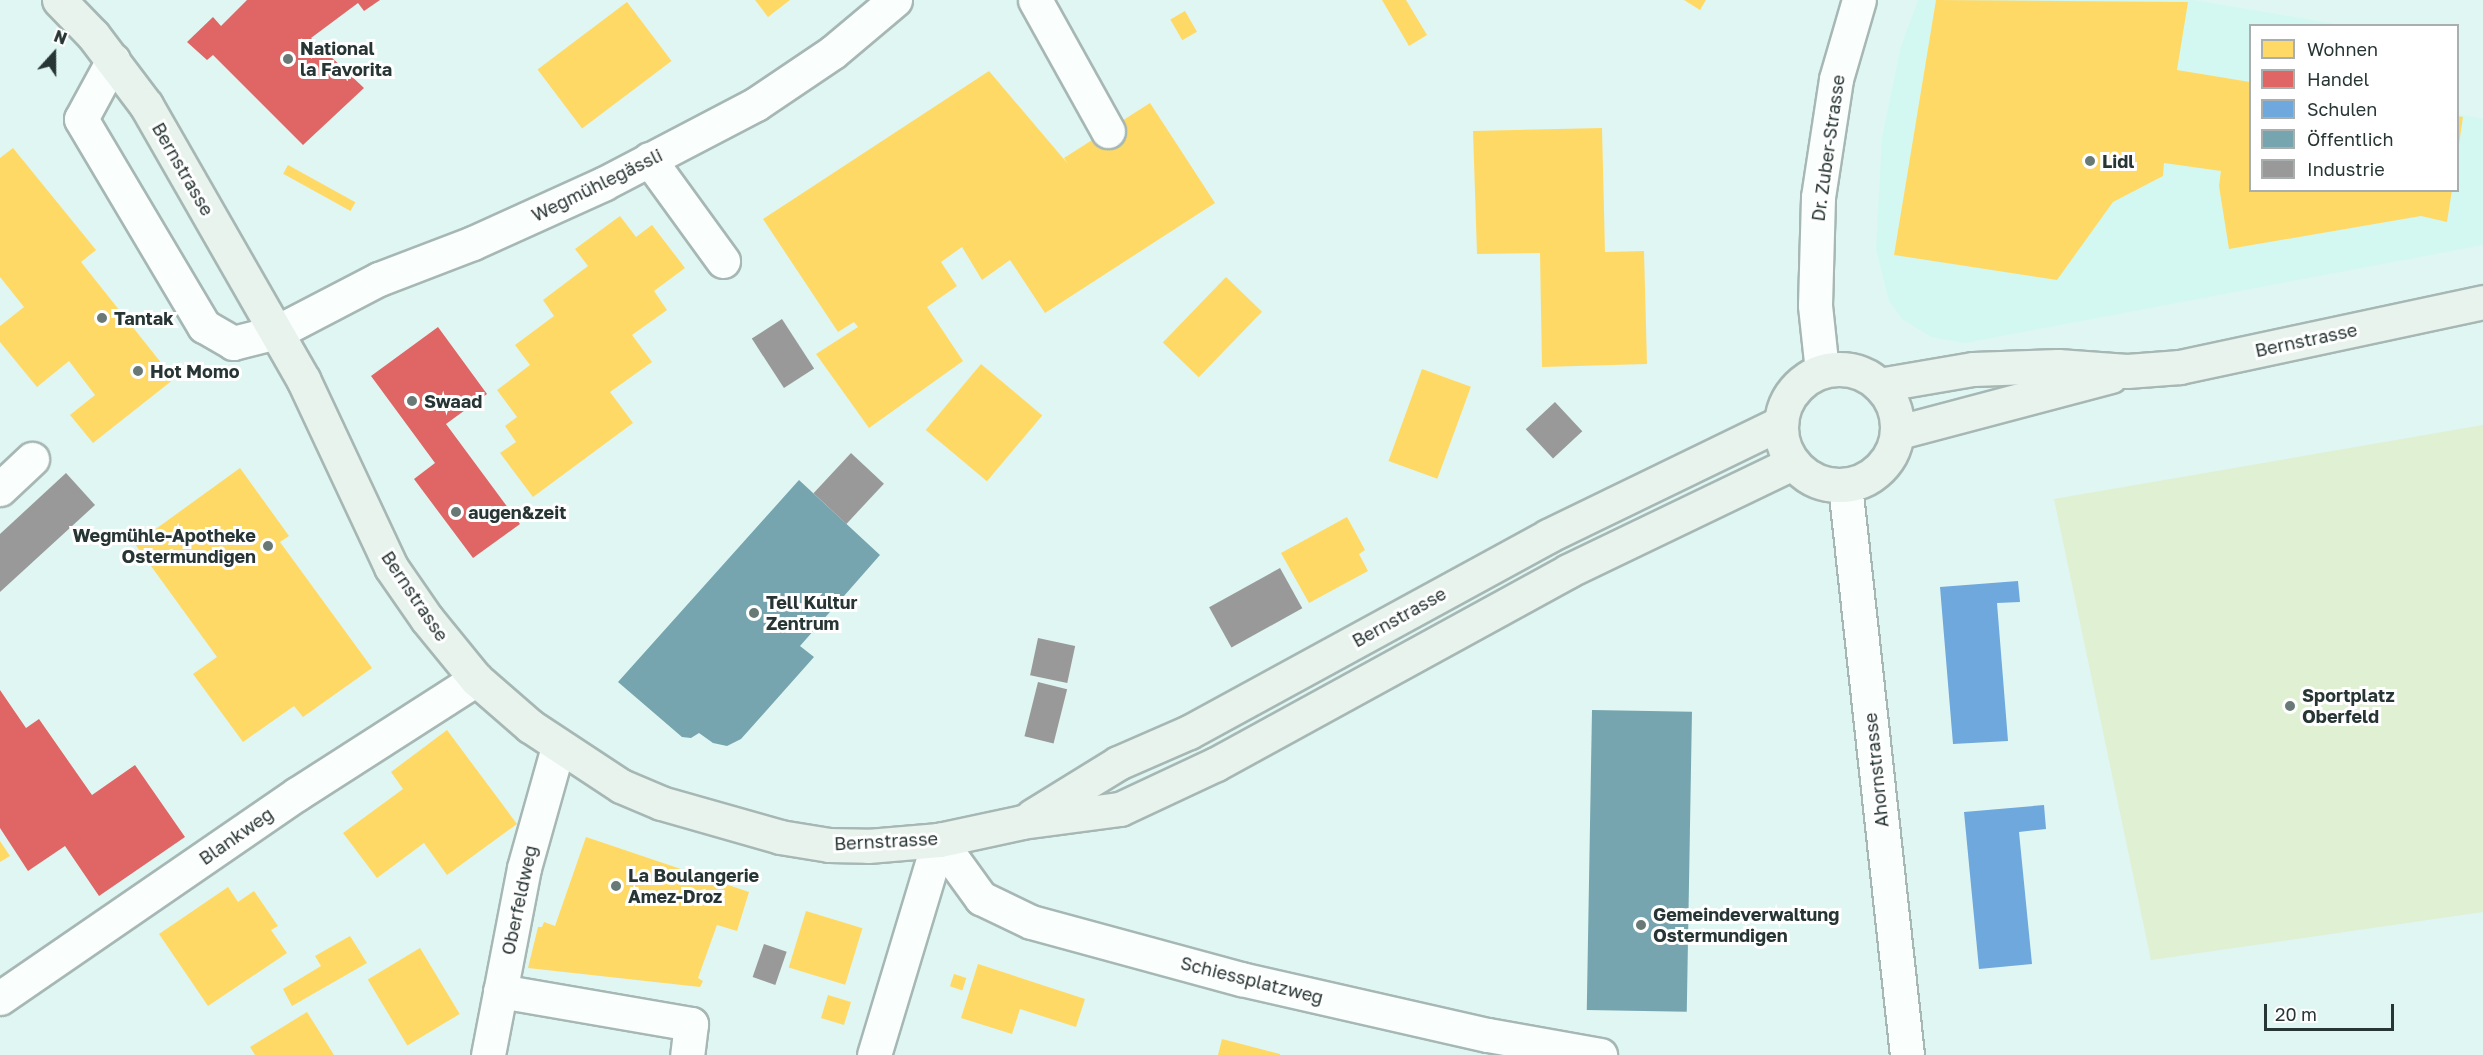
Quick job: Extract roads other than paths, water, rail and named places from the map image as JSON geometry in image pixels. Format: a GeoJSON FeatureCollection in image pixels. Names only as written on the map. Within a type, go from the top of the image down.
{"type":"FeatureCollection","features":[{"type":"Feature","properties":{"kind":"main road","name":"Bernstrasse"},"geometry":{"type":"LineString","coordinates":[[59,0],[113,60],[146,105],[303,379],[391,567],[427,619],[477,679],[558,747],[621,786],[661,803],[780,837],[868,846],[939,840],[1022,822],[1129,804],[1216,764],[1568,571],[1792,463]]}},
{"type":"Feature","properties":{"kind":"main road","name":"Bernstrasse"},"geometry":{"type":"LineString","coordinates":[[1879,385],[1973,369],[2058,366],[2127,371],[2180,366],[2483,302]]}},
{"type":"Feature","properties":{"kind":"main road"},"geometry":{"type":"LineString","coordinates":[[1822,371],[1859,372],[1879,385],[1894,407],[1899,432],[1885,463],[1864,481],[1845,485],[1827,484],[1792,463],[1782,440],[1781,423],[1795,389],[1822,371]]}},
{"type":"Feature","properties":{"kind":"main road","name":"Bernstrasse"},"geometry":{"type":"LineString","coordinates":[[1899,432],[2127,371]]}},
{"type":"Feature","properties":{"kind":"main road","name":"Bernstrasse"},"geometry":{"type":"LineString","coordinates":[[1022,822],[1118,763],[1189,732],[1548,536],[1781,423]]}},
{"type":"Feature","properties":{"kind":"street","name":"Wegmühlegässli"},"geometry":{"type":"LineString","coordinates":[[113,60],[81,119],[204,326],[233,343],[277,332],[379,279],[473,243],[649,159],[756,104],[833,52],[895,0]]}},
{"type":"Feature","properties":{"kind":"street"},"geometry":{"type":"LineString","coordinates":[[1035,0],[1108,131]]}},
{"type":"Feature","properties":{"kind":"street","name":"Dr. Zuber-Strasse"},"geometry":{"type":"LineString","coordinates":[[1822,371],[1815,305],[1818,196],[1836,79],[1860,0]]}},
{"type":"Feature","properties":{"kind":"street"},"geometry":{"type":"LineString","coordinates":[[649,159],[723,261]]}},
{"type":"Feature","properties":{"kind":"street"},"geometry":{"type":"LineString","coordinates":[[0,489],[32,459]]}},
{"type":"Feature","properties":{"kind":"street","name":"Ahornstrasse"},"geometry":{"type":"LineString","coordinates":[[1845,485],[1907,1055]]}},
{"type":"Feature","properties":{"kind":"street","name":"Blankweg"},"geometry":{"type":"LineString","coordinates":[[0,998],[297,794],[477,679]]}},
{"type":"Feature","properties":{"kind":"street","name":"Oberfeldweg"},"geometry":{"type":"LineString","coordinates":[[488,1055],[524,868],[558,747]]}},
{"type":"Feature","properties":{"kind":"street"},"geometry":{"type":"LineString","coordinates":[[874,1055],[939,840]]}},
{"type":"Feature","properties":{"kind":"street","name":"Schiessplatzweg"},"geometry":{"type":"LineString","coordinates":[[939,840],[981,898],[1031,922],[1241,979],[1488,1035],[1600,1055]]}},
{"type":"Feature","properties":{"kind":"street"},"geometry":{"type":"LineString","coordinates":[[500,991],[691,1024],[687,1055]]}},
{"type":"Feature","properties":{"kind":"place","name":"National la Favorita"},"geometry":{"type":"Point","coordinates":[288,59]}},
{"type":"Feature","properties":{"kind":"place","name":"Lidl"},"geometry":{"type":"Point","coordinates":[2090,161]}},
{"type":"Feature","properties":{"kind":"place","name":"Tantak"},"geometry":{"type":"Point","coordinates":[102,318]}},
{"type":"Feature","properties":{"kind":"place","name":"Hot Momo"},"geometry":{"type":"Point","coordinates":[138,371]}},
{"type":"Feature","properties":{"kind":"place","name":"Swaad"},"geometry":{"type":"Point","coordinates":[412,401]}},
{"type":"Feature","properties":{"kind":"place","name":"augen&zeit"},"geometry":{"type":"Point","coordinates":[456,512]}},
{"type":"Feature","properties":{"kind":"place","name":"Wegmühle-Apotheke Ostermundigen"},"geometry":{"type":"Point","coordinates":[268,546]}},
{"type":"Feature","properties":{"kind":"place","name":"Tell Kultur Zentrum"},"geometry":{"type":"Point","coordinates":[754,613]}},
{"type":"Feature","properties":{"kind":"place","name":"Sportplatz Oberfeld"},"geometry":{"type":"Point","coordinates":[2290,706]}},
{"type":"Feature","properties":{"kind":"place","name":"La Boulangerie Amez-Droz"},"geometry":{"type":"Point","coordinates":[616,886]}},
{"type":"Feature","properties":{"kind":"place","name":"Gemeindeverwaltung Ostermundigen"},"geometry":{"type":"Point","coordinates":[1641,925]}}]}
